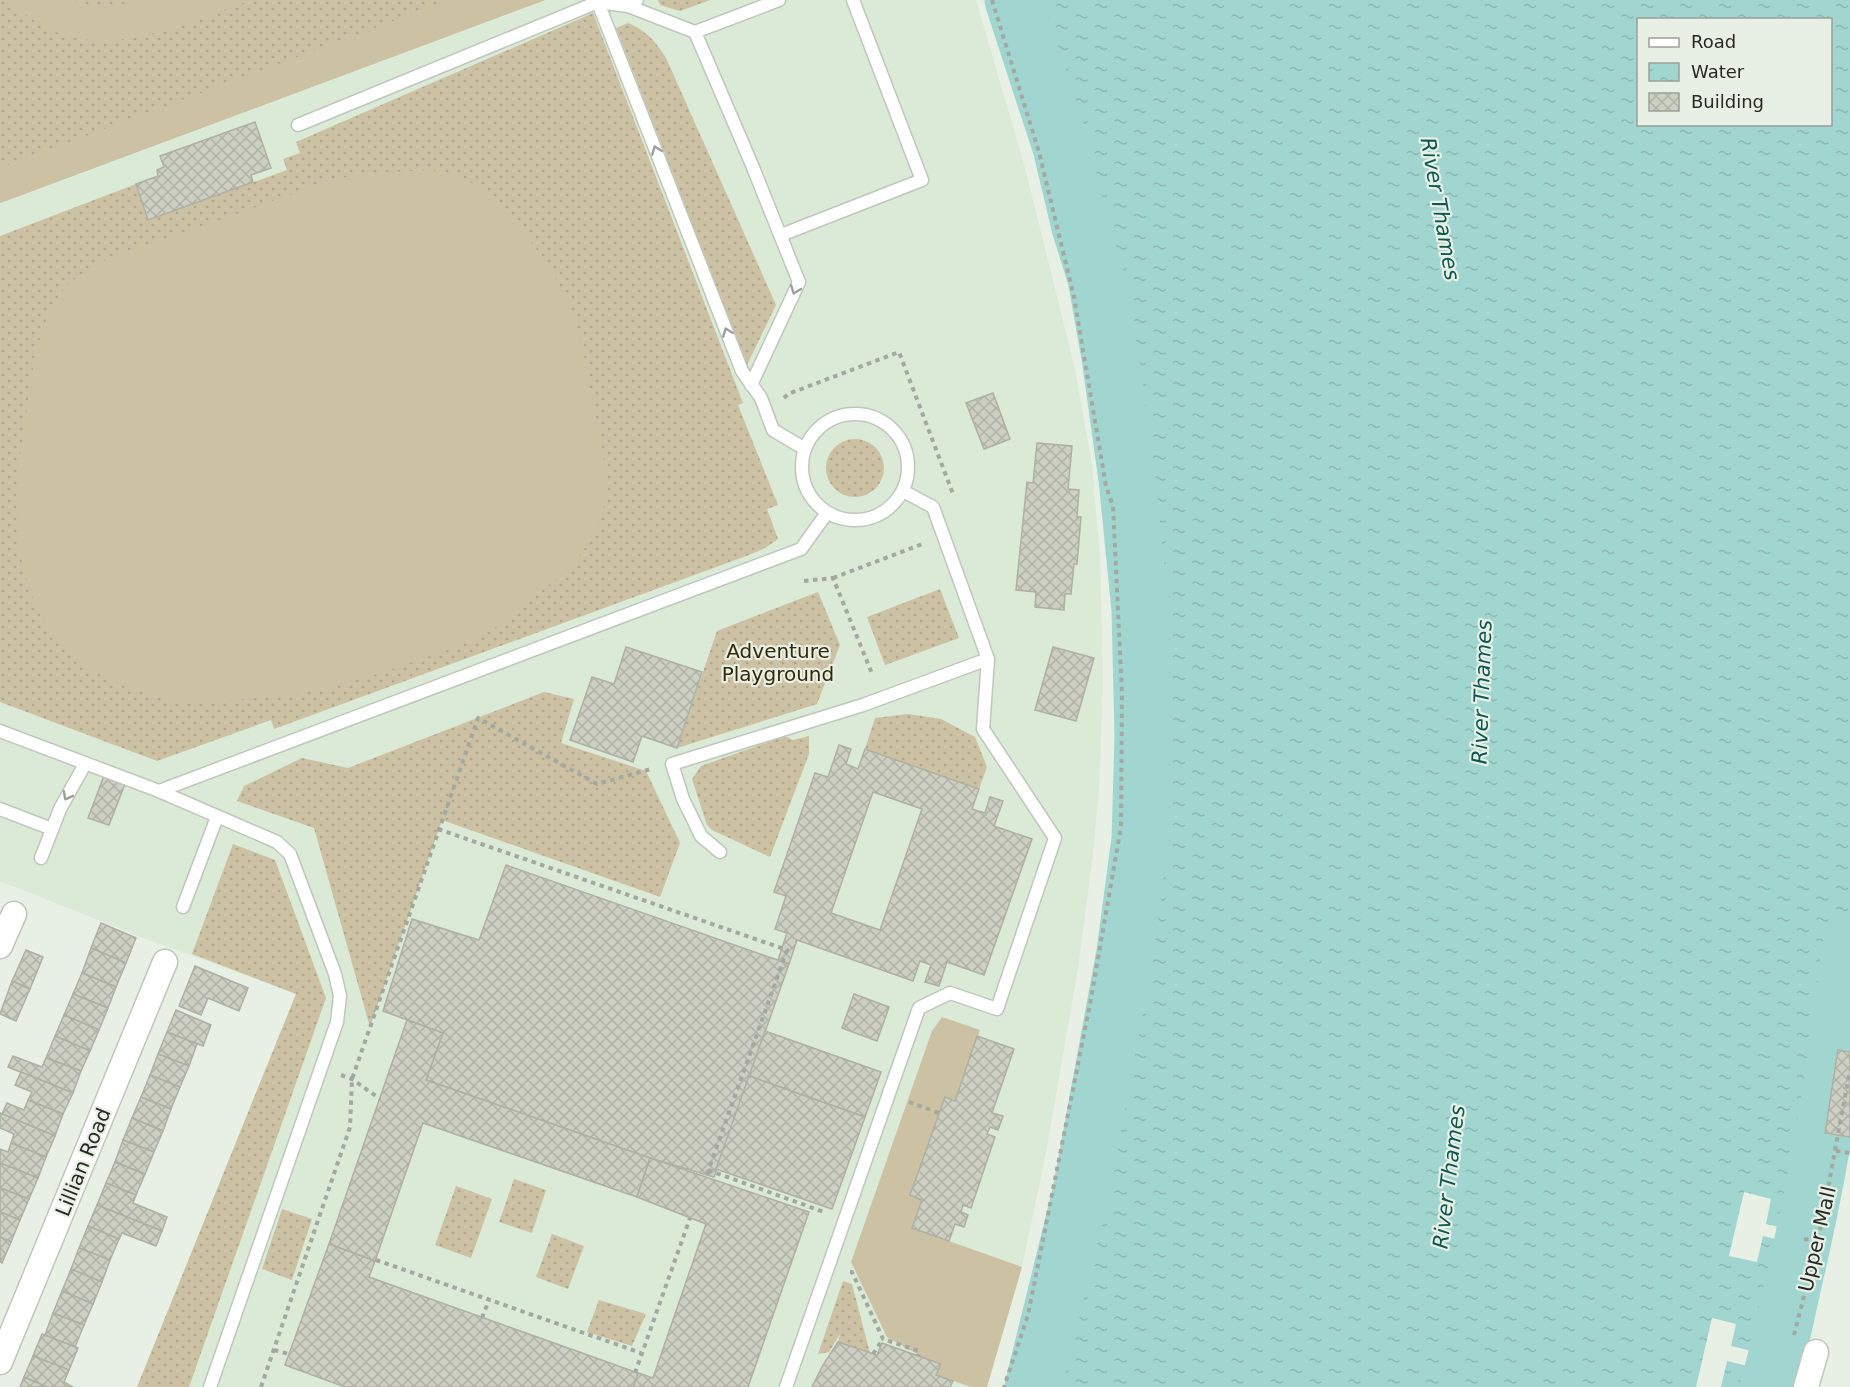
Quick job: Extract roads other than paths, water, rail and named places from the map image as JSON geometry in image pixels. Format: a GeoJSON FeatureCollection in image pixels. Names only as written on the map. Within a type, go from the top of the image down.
{"type":"FeatureCollection","features":[{"type":"Feature","properties":{"kind":"street"},"geometry":{"type":"LineString","coordinates":[[0,946],[14,914]]}},
{"type":"Feature","properties":{"kind":"street","name":"Lillian Road"},"geometry":{"type":"LineString","coordinates":[[0,1362],[165,962]]}},
{"type":"Feature","properties":{"kind":"street"},"geometry":{"type":"LineString","coordinates":[[1806,1387],[1816,1352]]}},
{"type":"Feature","properties":{"kind":"lane"},"geometry":{"type":"LineString","coordinates":[[695,32],[779,0]]}},
{"type":"Feature","properties":{"kind":"lane"},"geometry":{"type":"LineString","coordinates":[[781,236],[922,180],[853,0]]}},
{"type":"Feature","properties":{"kind":"lane"},"geometry":{"type":"LineString","coordinates":[[298,125],[598,1],[632,3],[695,32],[799,282],[752,385]]}},
{"type":"Feature","properties":{"kind":"lane"},"geometry":{"type":"LineString","coordinates":[[598,1],[742,371],[761,398],[773,430],[805,449]]}},
{"type":"Feature","properties":{"kind":"lane"},"geometry":{"type":"LineString","coordinates":[[859,414],[876,417],[891,427],[902,441],[908,457],[908,474],[903,491],[892,505],[878,515],[861,520],[843,519],[827,513],[814,501],[805,485],[801,467],[805,449],[813,434],[826,422],[842,415],[859,414]]}},
{"type":"Feature","properties":{"kind":"lane"},"geometry":{"type":"LineString","coordinates":[[786,1387],[919,1008],[950,993],[997,1009],[1055,838],[983,729],[988,659],[933,507],[903,491]]}},
{"type":"Feature","properties":{"kind":"lane"},"geometry":{"type":"LineString","coordinates":[[159,791],[801,549],[827,513]]}},
{"type":"Feature","properties":{"kind":"lane"},"geometry":{"type":"LineString","coordinates":[[720,852],[701,836],[683,799],[672,764],[863,705],[988,659]]}},
{"type":"Feature","properties":{"kind":"lane"},"geometry":{"type":"LineString","coordinates":[[0,731],[159,791],[277,842],[290,854],[335,974],[340,996],[337,1022],[210,1387]]}},
{"type":"Feature","properties":{"kind":"lane"},"geometry":{"type":"LineString","coordinates":[[41,858],[52,829],[85,764]]}},
{"type":"Feature","properties":{"kind":"lane"},"geometry":{"type":"LineString","coordinates":[[0,808],[52,829]]}},
{"type":"Feature","properties":{"kind":"lane"},"geometry":{"type":"LineString","coordinates":[[183,907],[217,817]]}},
{"type":"Feature","properties":{"kind":"water","name":"River Thames"},"geometry":{"type":"Polygon","coordinates":[[[1013,0],[1850,0],[1850,950],[1820,1157],[1776,1361],[1768,1387],[1033,1387],[1081,1192],[1125,952],[1140,839],[1143,737],[1140,610],[1127,479],[1110,357],[1096,278],[1080,227],[1061,147],[1013,0]]]}},
{"type":"Feature","properties":{"kind":"waterway"},"geometry":{"type":"LineString","coordinates":[[1013,0],[1061,147],[1080,227],[1096,278],[1110,357],[1127,479],[1140,610],[1143,737],[1140,839],[1125,952],[1081,1192],[1033,1387]]}},
{"type":"Feature","properties":{"kind":"waterway"},"geometry":{"type":"LineString","coordinates":[[1768,1387],[1776,1361],[1820,1157],[1850,950]]}},
{"type":"Feature","properties":{"kind":"park label","name":"Adventure Playground"},"geometry":{"type":"Point","coordinates":[778,662]}}]}
